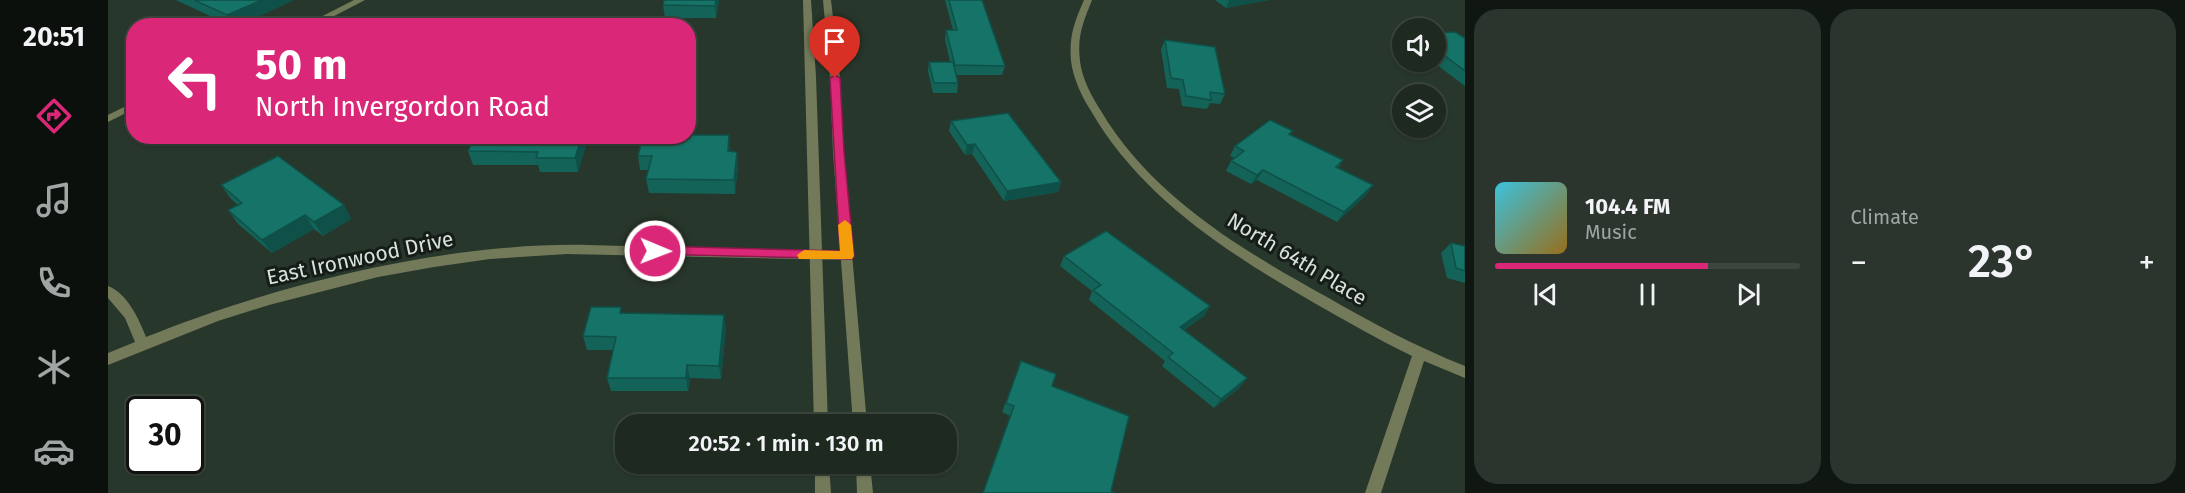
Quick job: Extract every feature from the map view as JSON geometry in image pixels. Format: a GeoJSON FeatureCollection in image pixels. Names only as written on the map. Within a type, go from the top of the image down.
{"type":"FeatureCollection","features":[{"type":"Feature","properties":{"kind":"street"},"geometry":{"type":"LineString","coordinates":[[324,18],[361,0]]}},
{"type":"Feature","properties":{"kind":"street"},"geometry":{"type":"LineString","coordinates":[[807,0],[822,414]]}},
{"type":"Feature","properties":{"kind":"street"},"geometry":{"type":"LineString","coordinates":[[827,0],[835,78],[838,152],[859,414]]}},
{"type":"Feature","properties":{"kind":"street","name":"North 64th Place"},"geometry":{"type":"LineString","coordinates":[[1088,0],[1077,20],[1074,33],[1075,59],[1080,81],[1096,111],[1121,147],[1204,227],[1256,263],[1371,328],[1420,352]]}},
{"type":"Feature","properties":{"kind":"street"},"geometry":{"type":"LineString","coordinates":[[108,119],[126,109]]}},
{"type":"Feature","properties":{"kind":"street","name":"East Ironwood Drive"},"geometry":{"type":"LineString","coordinates":[[108,359],[264,301],[331,282],[448,258],[550,250],[847,256]]}},
{"type":"Feature","properties":{"kind":"street"},"geometry":{"type":"LineString","coordinates":[[108,291],[121,302],[136,324],[142,345]]}},
{"type":"Feature","properties":{"kind":"street"},"geometry":{"type":"LineString","coordinates":[[1373,493],[1420,352],[1465,372]]}},
{"type":"Feature","properties":{"kind":"street"},"geometry":{"type":"LineString","coordinates":[[822,474],[823,493]]}},
{"type":"Feature","properties":{"kind":"street"},"geometry":{"type":"LineString","coordinates":[[864,474],[865,493]]}},
{"type":"Feature","properties":{"kind":"building"},"geometry":{"type":"Polygon","coordinates":[[[194,0],[262,0],[227,15],[194,0]]]}},
{"type":"Feature","properties":{"kind":"building"},"geometry":{"type":"Polygon","coordinates":[[[664,0],[716,0],[715,6],[663,5],[664,0]]]}},
{"type":"Feature","properties":{"kind":"building"},"geometry":{"type":"Polygon","coordinates":[[[949,0],[982,0],[1005,66],[955,65],[946,30],[957,30],[949,0]]]}},
{"type":"Feature","properties":{"kind":"building"},"geometry":{"type":"Polygon","coordinates":[[[1446,32],[1455,32],[1465,38],[1465,71],[1446,57],[1446,32]]]}},
{"type":"Feature","properties":{"kind":"building"},"geometry":{"type":"Polygon","coordinates":[[[1165,40],[1215,47],[1225,94],[1210,92],[1211,100],[1186,96],[1183,80],[1171,78],[1165,40]]]}},
{"type":"Feature","properties":{"kind":"building"},"geometry":{"type":"Polygon","coordinates":[[[929,62],[953,62],[958,83],[934,83],[929,62]]]}},
{"type":"Feature","properties":{"kind":"building"},"geometry":{"type":"Polygon","coordinates":[[[1008,113],[1061,182],[1007,191],[975,144],[967,145],[951,121],[1008,113]]]}},
{"type":"Feature","properties":{"kind":"building"},"geometry":{"type":"Polygon","coordinates":[[[1270,120],[1293,131],[1289,134],[1343,160],[1336,167],[1373,185],[1344,212],[1263,170],[1257,175],[1231,161],[1244,151],[1235,146],[1270,120]]]}},
{"type":"Feature","properties":{"kind":"building"},"geometry":{"type":"Polygon","coordinates":[[[696,135],[729,135],[728,151],[737,152],[734,180],[646,179],[652,156],[638,156],[641,144],[696,144],[696,135]]]}},
{"type":"Feature","properties":{"kind":"building"},"geometry":{"type":"Polygon","coordinates":[[[471,144],[579,144],[575,158],[536,158],[538,152],[468,151],[471,144]]]}},
{"type":"Feature","properties":{"kind":"building"},"geometry":{"type":"Polygon","coordinates":[[[278,156],[344,205],[314,222],[305,215],[262,240],[228,210],[242,203],[221,185],[278,156]]]}},
{"type":"Feature","properties":{"kind":"building"},"geometry":{"type":"Polygon","coordinates":[[[1106,231],[1210,306],[1180,327],[1247,378],[1221,399],[1168,357],[1173,353],[1093,290],[1101,285],[1064,256],[1106,231]]]}},
{"type":"Feature","properties":{"kind":"building"},"geometry":{"type":"Polygon","coordinates":[[[1451,243],[1465,246],[1465,271],[1456,268],[1451,243]]]}},
{"type":"Feature","properties":{"kind":"building"},"geometry":{"type":"Polygon","coordinates":[[[591,307],[621,307],[620,313],[724,315],[719,366],[687,365],[686,378],[607,378],[616,337],[583,336],[591,307]]]}},
{"type":"Feature","properties":{"kind":"building"},"geometry":{"type":"Polygon","coordinates":[[[1021,361],[1056,374],[1052,386],[1129,416],[1111,491],[1115,493],[983,493],[1014,406],[1006,403],[1021,361]]]}},
{"type":"Feature","properties":{"kind":"slow traffic"},"geometry":{"type":"LineString","coordinates":[[804,255],[847,256],[845,225]]}},
{"type":"Feature","properties":{"kind":"route"},"geometry":{"type":"LineString","coordinates":[[655,251],[847,256],[838,152],[835,78]]}}]}
